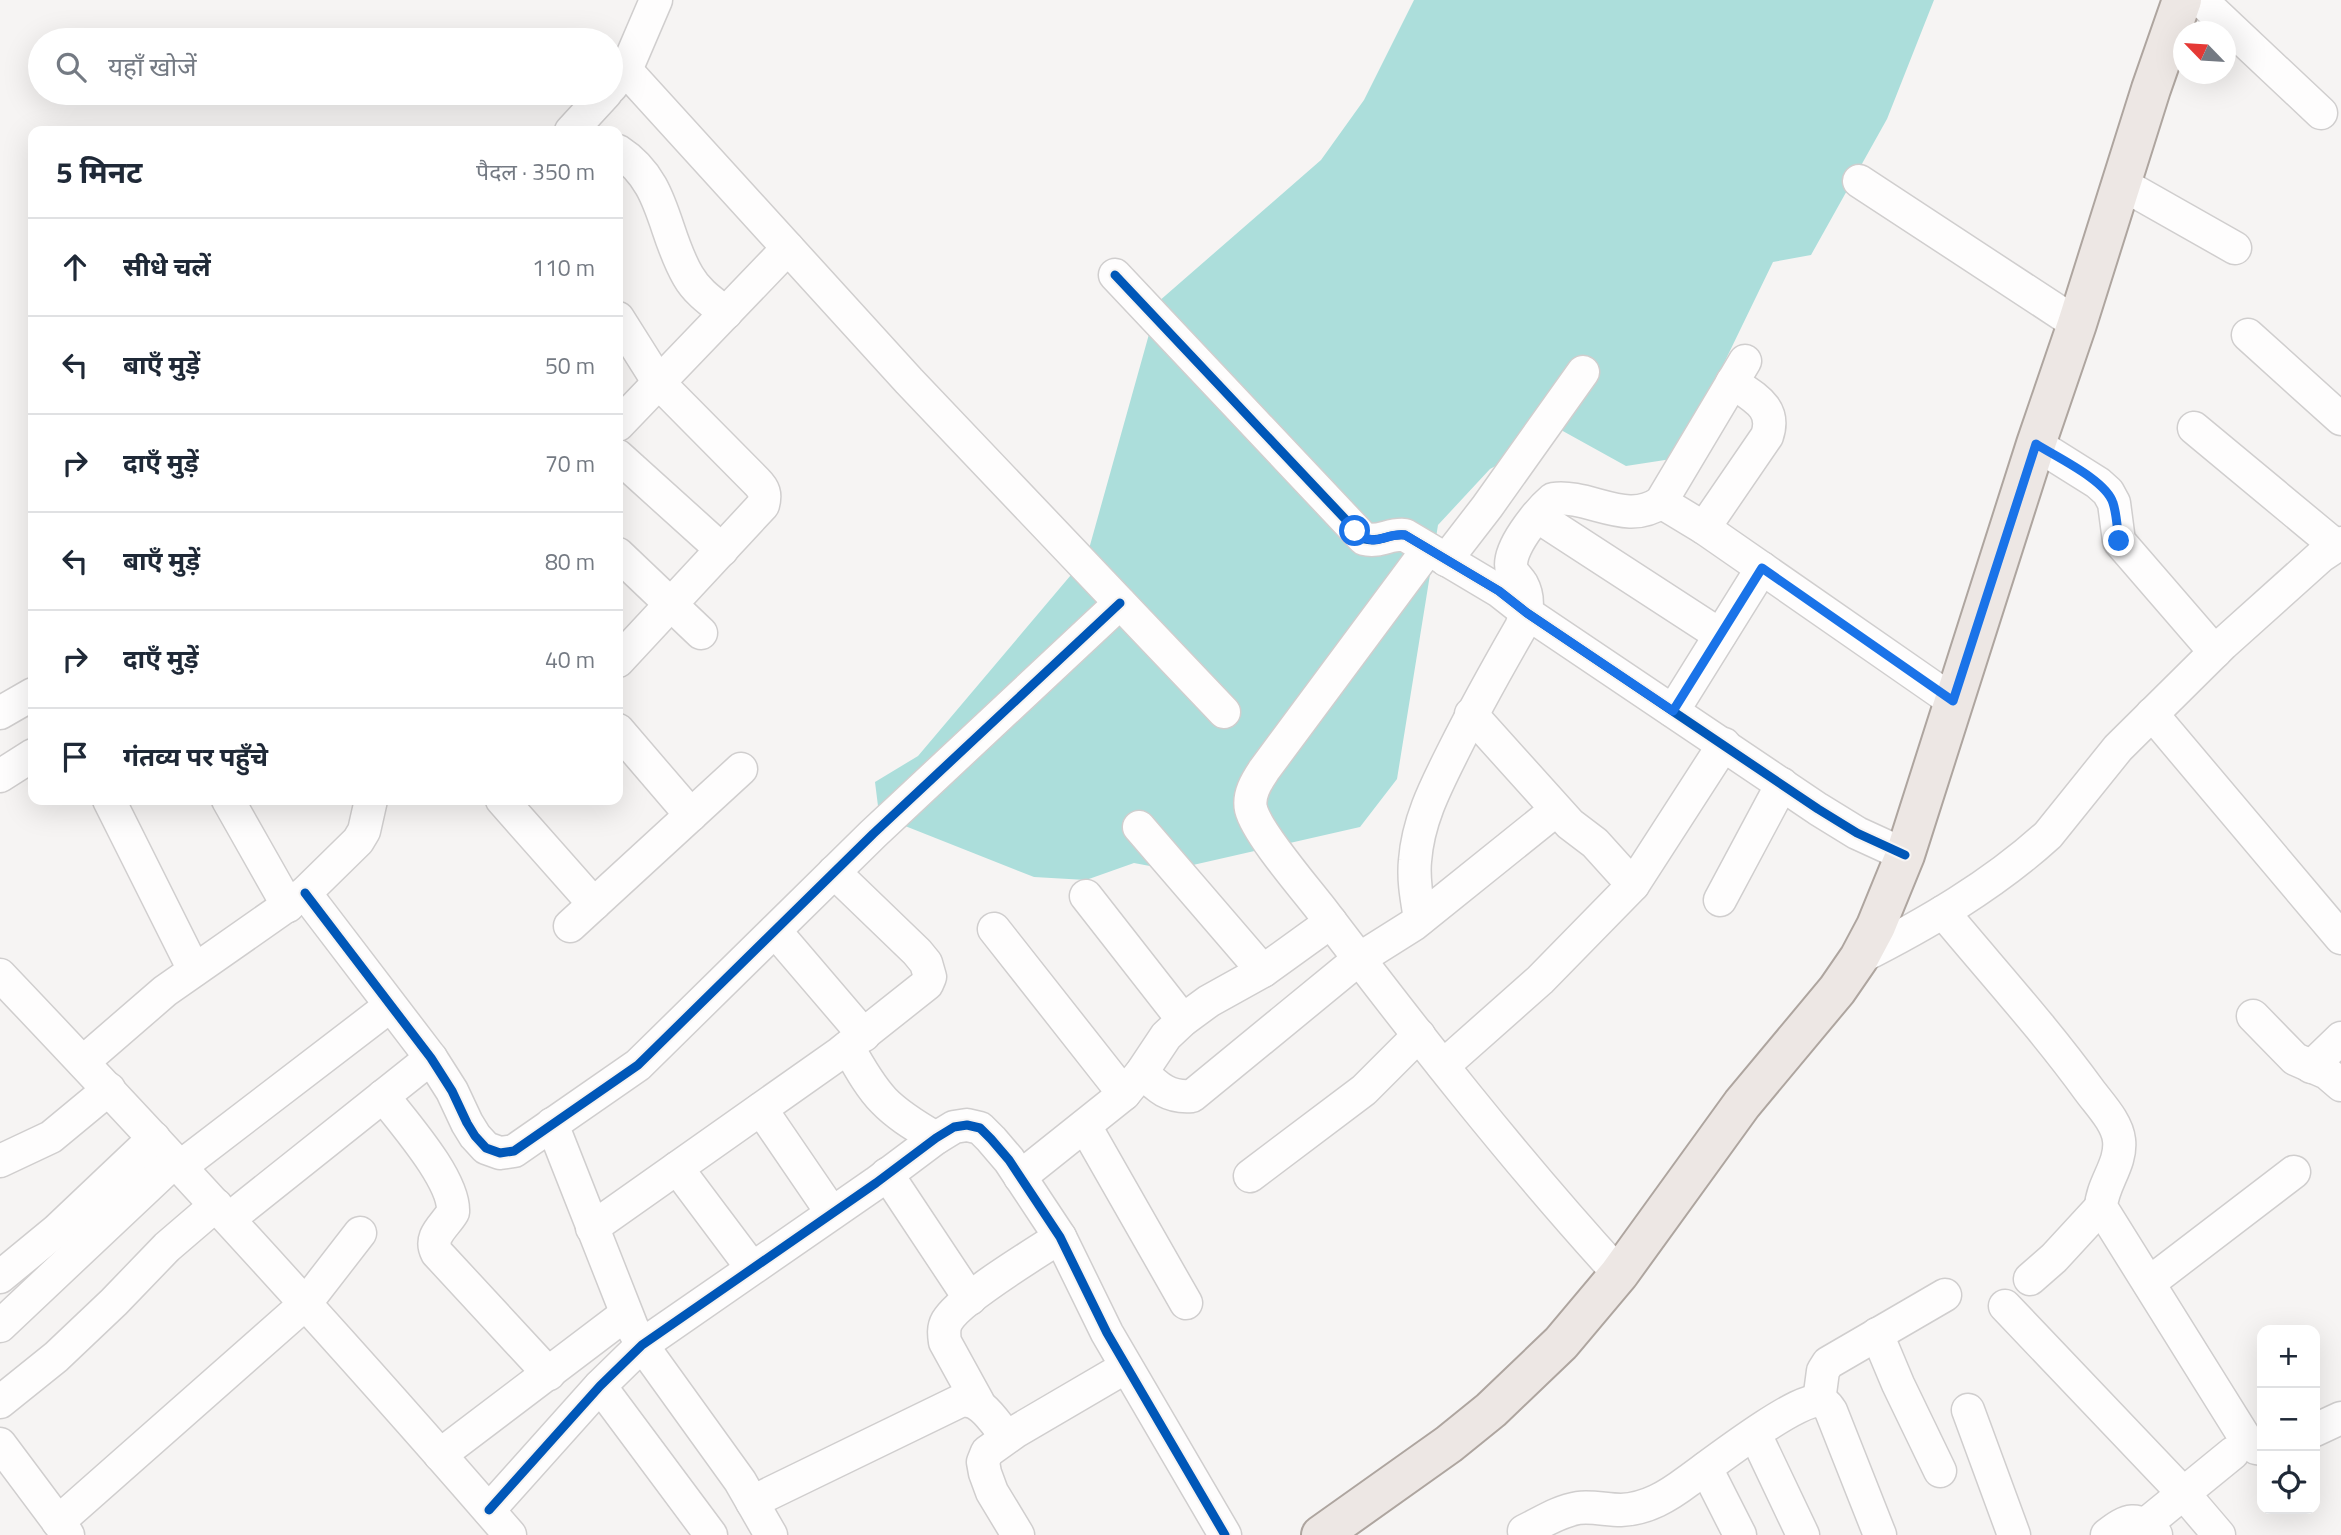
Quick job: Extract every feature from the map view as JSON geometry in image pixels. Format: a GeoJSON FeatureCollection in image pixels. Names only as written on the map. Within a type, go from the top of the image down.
{"type":"FeatureCollection","features":[{"type":"Feature","properties":{"kind":"main road"},"geometry":{"type":"LineString","coordinates":[[1321,1535],[1382,1493],[1491,1410],[1561,1343],[1619,1274],[1742,1104],[1837,990],[1859,958],[1876,926],[1905,855],[2182,0]]}},
{"type":"Feature","properties":{"kind":"street"},"geometry":{"type":"LineString","coordinates":[[623,65],[656,0]]}},
{"type":"Feature","properties":{"kind":"street"},"geometry":{"type":"LineString","coordinates":[[2201,0],[2320,113]]}},
{"type":"Feature","properties":{"kind":"street"},"geometry":{"type":"LineString","coordinates":[[623,92],[788,248],[909,380],[1224,712]]}},
{"type":"Feature","properties":{"kind":"street"},"geometry":{"type":"LineString","coordinates":[[579,126],[596,105]]}},
{"type":"Feature","properties":{"kind":"street"},"geometry":{"type":"LineString","coordinates":[[623,156],[648,179],[658,198],[679,258],[694,286],[726,313]]}},
{"type":"Feature","properties":{"kind":"street"},"geometry":{"type":"LineString","coordinates":[[1859,181],[2077,324]]}},
{"type":"Feature","properties":{"kind":"street"},"geometry":{"type":"LineString","coordinates":[[2122,184],[2235,248]]}},
{"type":"Feature","properties":{"kind":"street"},"geometry":{"type":"LineString","coordinates":[[623,420],[788,248]]}},
{"type":"Feature","properties":{"kind":"street"},"geometry":{"type":"LineString","coordinates":[[1115,275],[1364,539],[1374,541],[1395,533],[1405,535],[1499,591],[1527,613],[1857,833],[1905,855]]}},
{"type":"Feature","properties":{"kind":"street"},"geometry":{"type":"LineString","coordinates":[[623,326],[659,383],[764,489],[765,498],[763,505],[623,656]]}},
{"type":"Feature","properties":{"kind":"street"},"geometry":{"type":"LineString","coordinates":[[2248,335],[2341,419]]}},
{"type":"Feature","properties":{"kind":"street"},"geometry":{"type":"LineString","coordinates":[[1583,372],[1487,507],[1437,554],[1264,770],[1251,795],[1251,807],[1265,835],[1443,1066],[1550,1197],[1619,1274]]}},
{"type":"Feature","properties":{"kind":"street"},"geometry":{"type":"LineString","coordinates":[[1420,919],[1414,880],[1419,834],[1433,790],[1527,613],[1523,586],[1512,570],[1510,561],[1517,545],[1537,516],[1553,499],[1562,498],[1635,512],[1651,509],[1661,502],[1739,372],[1768,412],[1771,425],[1767,436],[1704,528]]}},
{"type":"Feature","properties":{"kind":"street"},"geometry":{"type":"LineString","coordinates":[[1859,958],[1926,924],[1994,878],[2048,835],[2118,748],[2152,714],[2215,652],[2321,556],[2339,545],[2194,428]]}},
{"type":"Feature","properties":{"kind":"street"},"geometry":{"type":"LineString","coordinates":[[2036,444],[2108,492],[2114,503],[2119,541],[2215,652]]}},
{"type":"Feature","properties":{"kind":"street"},"geometry":{"type":"LineString","coordinates":[[623,461],[722,550]]}},
{"type":"Feature","properties":{"kind":"street"},"geometry":{"type":"LineString","coordinates":[[1661,502],[1704,528],[1953,701]]}},
{"type":"Feature","properties":{"kind":"street"},"geometry":{"type":"LineString","coordinates":[[1537,516],[1720,635]]}},
{"type":"Feature","properties":{"kind":"street"},"geometry":{"type":"LineString","coordinates":[[623,559],[701,634]]}},
{"type":"Feature","properties":{"kind":"street"},"geometry":{"type":"LineString","coordinates":[[1673,711],[1762,568]]}},
{"type":"Feature","properties":{"kind":"street"},"geometry":{"type":"LineString","coordinates":[[231,805],[297,899],[390,1006],[431,1058],[452,1091],[467,1123],[486,1148],[500,1153],[514,1151],[638,1065],[834,872],[1120,603]]}},
{"type":"Feature","properties":{"kind":"street"},"geometry":{"type":"LineString","coordinates":[[0,713],[28,697]]}},
{"type":"Feature","properties":{"kind":"street"},"geometry":{"type":"LineString","coordinates":[[1471,714],[1556,810],[1577,831],[1595,843],[1633,885]]}},
{"type":"Feature","properties":{"kind":"street"},"geometry":{"type":"LineString","coordinates":[[2152,714],[2341,938]]}},
{"type":"Feature","properties":{"kind":"street"},"geometry":{"type":"LineString","coordinates":[[623,736],[691,815]]}},
{"type":"Feature","properties":{"kind":"street"},"geometry":{"type":"LineString","coordinates":[[1443,1066],[1540,980],[1633,885],[1724,744]]}},
{"type":"Feature","properties":{"kind":"street"},"geometry":{"type":"LineString","coordinates":[[0,776],[28,758]]}},
{"type":"Feature","properties":{"kind":"street"},"geometry":{"type":"LineString","coordinates":[[570,926],[741,769]]}},
{"type":"Feature","properties":{"kind":"street"},"geometry":{"type":"LineString","coordinates":[[1720,900],[1782,784]]}},
{"type":"Feature","properties":{"kind":"street"},"geometry":{"type":"LineString","coordinates":[[112,805],[194,970]]}},
{"type":"Feature","properties":{"kind":"street"},"geometry":{"type":"LineString","coordinates":[[83,1062],[149,1003],[297,899],[358,841],[367,822],[370,805]]}},
{"type":"Feature","properties":{"kind":"street"},"geometry":{"type":"LineString","coordinates":[[506,805],[594,904]]}},
{"type":"Feature","properties":{"kind":"street"},"geometry":{"type":"LineString","coordinates":[[994,929],[1133,1083],[1158,1087],[1169,1094],[1192,1096],[1359,959],[1420,919],[1556,810]]}},
{"type":"Feature","properties":{"kind":"street"},"geometry":{"type":"LineString","coordinates":[[1139,827],[1263,971]]}},
{"type":"Feature","properties":{"kind":"street"},"geometry":{"type":"LineString","coordinates":[[592,1228],[856,1041],[927,984],[930,977],[926,963],[917,952],[834,872]]}},
{"type":"Feature","properties":{"kind":"street"},"geometry":{"type":"LineString","coordinates":[[1086,895],[1183,1020]]}},
{"type":"Feature","properties":{"kind":"street"},"geometry":{"type":"LineString","coordinates":[[1943,912],[2075,1071],[2116,1129],[2119,1151],[2101,1198],[2101,1207],[2247,1441],[2248,1451],[2184,1494],[2151,1530],[2135,1521],[2123,1523],[2107,1535]]}},
{"type":"Feature","properties":{"kind":"street"},"geometry":{"type":"LineString","coordinates":[[1020,1177],[1085,1126],[1133,1083],[1166,1036],[1183,1020],[1209,1001],[1263,971],[1331,922]]}},
{"type":"Feature","properties":{"kind":"street"},"geometry":{"type":"LineString","coordinates":[[775,931],[856,1041],[865,1078],[891,1110],[936,1138]]}},
{"type":"Feature","properties":{"kind":"street"},"geometry":{"type":"LineString","coordinates":[[0,975],[222,1212],[510,1535]]}},
{"type":"Feature","properties":{"kind":"street"},"geometry":{"type":"LineString","coordinates":[[0,1326],[178,1164],[390,1006]]}},
{"type":"Feature","properties":{"kind":"street"},"geometry":{"type":"LineString","coordinates":[[2253,1016],[2295,1059],[2328,1073],[2341,1085]]}},
{"type":"Feature","properties":{"kind":"street"},"geometry":{"type":"LineString","coordinates":[[1250,1176],[1364,1090],[1419,1035]]}},
{"type":"Feature","properties":{"kind":"street"},"geometry":{"type":"LineString","coordinates":[[2311,1067],[2341,1038]]}},
{"type":"Feature","properties":{"kind":"street"},"geometry":{"type":"LineString","coordinates":[[0,1402],[56,1357],[167,1247],[222,1212],[383,1096],[431,1058]]}},
{"type":"Feature","properties":{"kind":"street"},"geometry":{"type":"LineString","coordinates":[[0,1161],[51,1137],[109,1089]]}},
{"type":"Feature","properties":{"kind":"street"},"geometry":{"type":"LineString","coordinates":[[383,1096],[423,1148],[451,1193],[453,1212],[435,1237],[434,1246],[438,1253],[549,1374]]}},
{"type":"Feature","properties":{"kind":"street"},"geometry":{"type":"LineString","coordinates":[[761,1109],[832,1213]]}},
{"type":"Feature","properties":{"kind":"street"},"geometry":{"type":"LineString","coordinates":[[552,1124],[626,1314],[642,1345],[724,1458],[771,1535]]}},
{"type":"Feature","properties":{"kind":"street"},"geometry":{"type":"LineString","coordinates":[[489,1510],[600,1386],[642,1345],[936,1138],[954,1127],[967,1125],[980,1128],[1009,1160],[1060,1237],[1092,1304],[1213,1531]]}},
{"type":"Feature","properties":{"kind":"street"},"geometry":{"type":"LineString","coordinates":[[1085,1126],[1186,1303]]}},
{"type":"Feature","properties":{"kind":"street"},"geometry":{"type":"LineString","coordinates":[[0,1277],[57,1230],[154,1138]]}},
{"type":"Feature","properties":{"kind":"street"},"geometry":{"type":"LineString","coordinates":[[677,1168],[752,1268]]}},
{"type":"Feature","properties":{"kind":"street"},"geometry":{"type":"LineString","coordinates":[[2149,1283],[2294,1172]]}},
{"type":"Feature","properties":{"kind":"street"},"geometry":{"type":"LineString","coordinates":[[887,1174],[970,1299]]}},
{"type":"Feature","properties":{"kind":"street"},"geometry":{"type":"LineString","coordinates":[[2030,1279],[2054,1258],[2101,1207]]}},
{"type":"Feature","properties":{"kind":"street"},"geometry":{"type":"LineString","coordinates":[[0,1444],[63,1528],[305,1304],[360,1233]]}},
{"type":"Feature","properties":{"kind":"street"},"geometry":{"type":"LineString","coordinates":[[1007,1437],[978,1402],[945,1342],[943,1334],[946,1322],[970,1299],[1060,1237]]}},
{"type":"Feature","properties":{"kind":"street"},"geometry":{"type":"LineString","coordinates":[[1819,1401],[1828,1363],[1945,1296]]}},
{"type":"Feature","properties":{"kind":"street"},"geometry":{"type":"LineString","coordinates":[[2005,1306],[2184,1494],[2219,1535]]}},
{"type":"Feature","properties":{"kind":"street"},"geometry":{"type":"LineString","coordinates":[[440,1455],[626,1314]]}},
{"type":"Feature","properties":{"kind":"street"},"geometry":{"type":"LineString","coordinates":[[1877,1334],[1940,1471]]}},
{"type":"Feature","properties":{"kind":"street"},"geometry":{"type":"LineString","coordinates":[[1017,1535],[992,1492],[983,1462],[987,1452],[1007,1437],[1126,1367]]}},
{"type":"Feature","properties":{"kind":"street"},"geometry":{"type":"LineString","coordinates":[[600,1386],[711,1535]]}},
{"type":"Feature","properties":{"kind":"street"},"geometry":{"type":"LineString","coordinates":[[752,1502],[960,1401],[968,1399],[978,1402]]}},
{"type":"Feature","properties":{"kind":"street"},"geometry":{"type":"LineString","coordinates":[[1524,1534],[1562,1513],[1578,1508],[1621,1510],[1668,1496],[1803,1403],[1819,1401],[1827,1404],[1831,1411],[1880,1535]]}},
{"type":"Feature","properties":{"kind":"street"},"geometry":{"type":"LineString","coordinates":[[1968,1410],[2014,1535]]}},
{"type":"Feature","properties":{"kind":"street"},"geometry":{"type":"LineString","coordinates":[[2320,1428],[2341,1418]]}},
{"type":"Feature","properties":{"kind":"street"},"geometry":{"type":"LineString","coordinates":[[1755,1434],[1802,1535]]}},
{"type":"Feature","properties":{"kind":"street"},"geometry":{"type":"LineString","coordinates":[[1706,1468],[1740,1535]]}},
{"type":"Feature","properties":{"kind":"street"},"geometry":{"type":"LineString","coordinates":[[1611,1509],[1628,1535]]}},
{"type":"Feature","properties":{"kind":"water"},"geometry":{"type":"Polygon","coordinates":[[[1414,0],[1934,0],[1887,119],[1811,255],[1773,262],[1678,458],[1626,466],[1561,430],[1490,469],[1438,525],[1397,779],[1360,827],[1171,870],[1134,863],[1086,880],[1034,877],[895,822],[878,806],[875,782],[918,756],[1087,556],[1158,302],[1321,160],[1364,100],[1414,0]]]}},
{"type":"Feature","properties":{"kind":"cycle path"},"geometry":{"type":"LineString","coordinates":[[1115,275],[1364,539],[1405,535],[1499,591],[1527,613],[1818,809],[1857,833],[1905,855]]}},
{"type":"Feature","properties":{"kind":"cycle path"},"geometry":{"type":"LineString","coordinates":[[305,893],[431,1058],[475,1136],[486,1148],[500,1153],[514,1151],[638,1065],[873,834],[1120,603]]}},
{"type":"Feature","properties":{"kind":"cycle path"},"geometry":{"type":"LineString","coordinates":[[489,1510],[600,1386],[642,1345],[876,1183],[936,1138],[954,1127],[967,1125],[980,1128],[1009,1160],[1060,1237],[1107,1333],[1225,1535]]}},
{"type":"Feature","properties":{"kind":"route"},"geometry":{"type":"LineString","coordinates":[[1355,531],[1364,539],[1374,541],[1395,533],[1405,535],[1499,591],[1527,613],[1673,711],[1762,568],[1953,701],[2036,444],[2108,492],[2114,503],[2119,541]]}}]}
